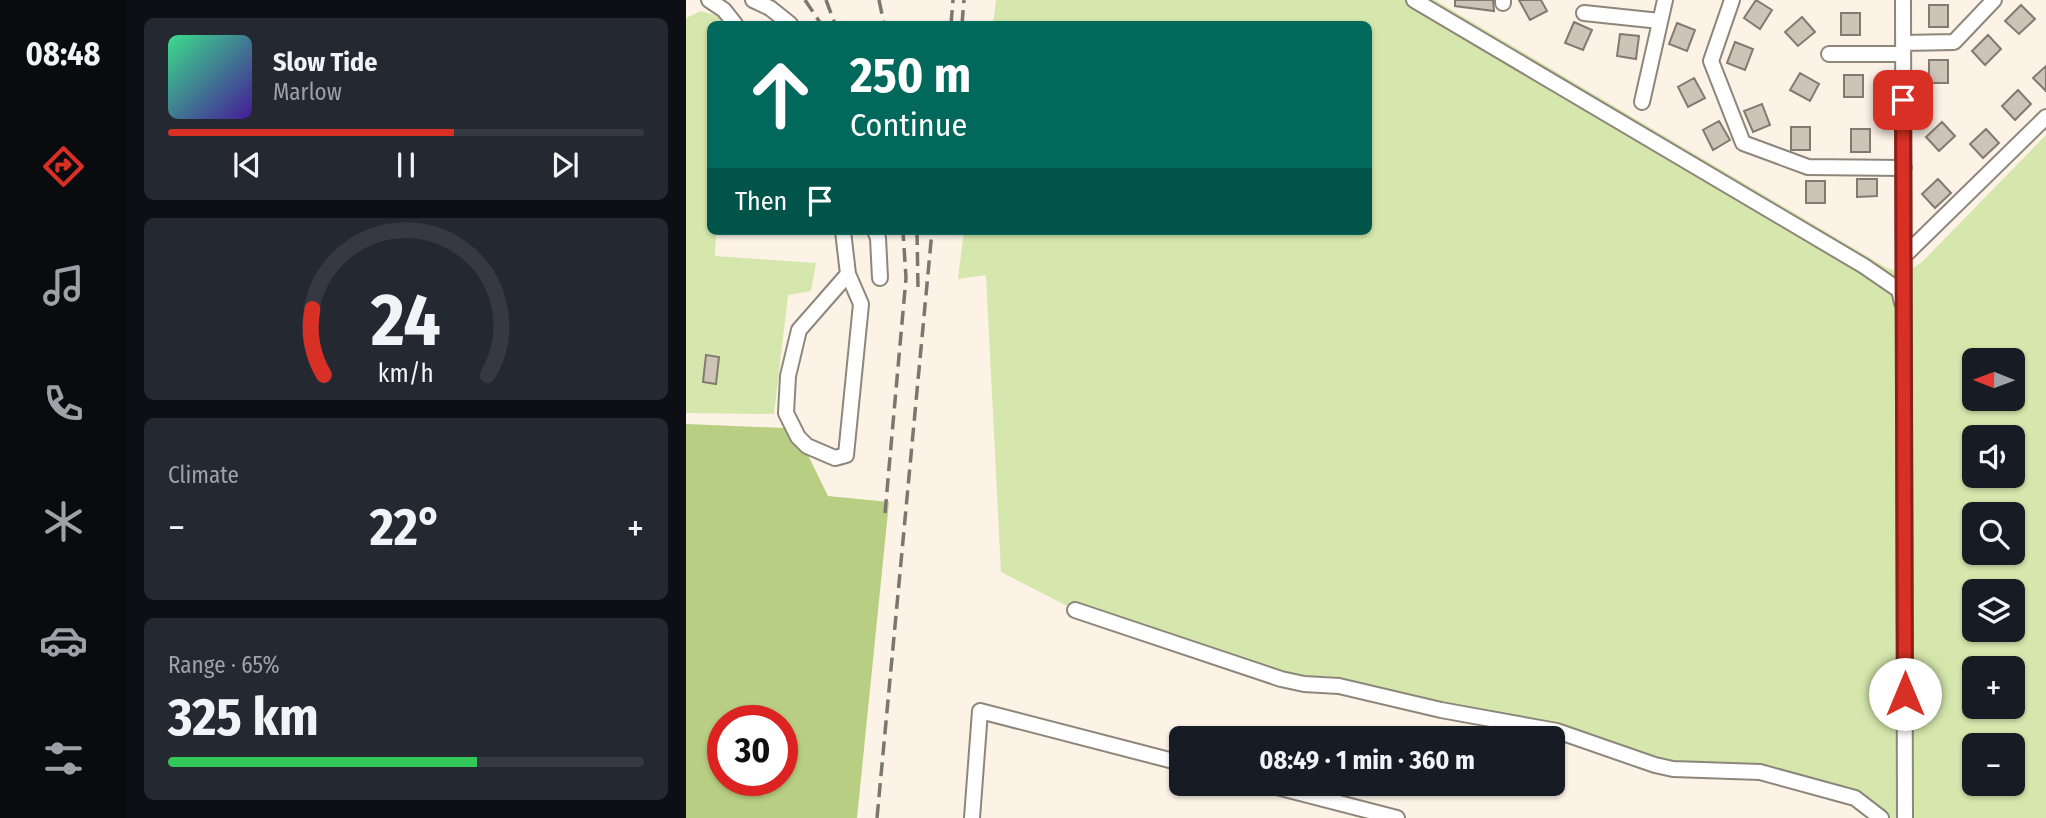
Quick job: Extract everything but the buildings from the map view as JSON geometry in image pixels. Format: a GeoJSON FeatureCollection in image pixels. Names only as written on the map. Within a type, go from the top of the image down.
{"type":"FeatureCollection","features":[{"type":"Feature","properties":{"kind":"street"},"geometry":{"type":"LineString","coordinates":[[753,0],[770,8],[786,21]]}},
{"type":"Feature","properties":{"kind":"street"},"geometry":{"type":"LineString","coordinates":[[1414,0],[1864,266],[1899,290],[1905,312]]}},
{"type":"Feature","properties":{"kind":"street"},"geometry":{"type":"LineString","coordinates":[[1642,103],[1665,0]]}},
{"type":"Feature","properties":{"kind":"street"},"geometry":{"type":"LineString","coordinates":[[1732,0],[1711,61],[1743,144],[1808,167],[1904,168]]}},
{"type":"Feature","properties":{"kind":"street"},"geometry":{"type":"LineString","coordinates":[[1903,0],[1905,818]]}},
{"type":"Feature","properties":{"kind":"street"},"geometry":{"type":"LineString","coordinates":[[1829,54],[1954,42],[1994,0]]}},
{"type":"Feature","properties":{"kind":"street"},"geometry":{"type":"LineString","coordinates":[[717,1],[733,21]]}},
{"type":"Feature","properties":{"kind":"street"},"geometry":{"type":"LineString","coordinates":[[1584,13],[1660,20]]}},
{"type":"Feature","properties":{"kind":"street"},"geometry":{"type":"LineString","coordinates":[[1904,256],[2046,117]]}},
{"type":"Feature","properties":{"kind":"street"},"geometry":{"type":"LineString","coordinates":[[843,235],[848,274],[862,304],[848,445],[846,455],[835,458],[807,446],[798,437],[786,413],[788,376],[799,330],[848,274]]}},
{"type":"Feature","properties":{"kind":"street"},"geometry":{"type":"LineString","coordinates":[[876,235],[880,278]]}},
{"type":"Feature","properties":{"kind":"street"},"geometry":{"type":"LineString","coordinates":[[1075,610],[1281,679],[1304,684],[1339,686],[1441,710],[1557,731],[1672,769],[1760,772],[1854,798],[1881,818]]}},
{"type":"Feature","properties":{"kind":"street"},"geometry":{"type":"LineString","coordinates":[[972,818],[980,711],[1169,759]]}},
{"type":"Feature","properties":{"kind":"street"},"geometry":{"type":"LineString","coordinates":[[1312,796],[1397,818]]}},
{"type":"Feature","properties":{"kind":"green space"},"geometry":{"type":"Polygon","coordinates":[[[996,0],[1435,0],[1887,268],[1904,274],[1922,262],[2046,135],[2046,818],[1881,818],[1855,798],[1761,772],[1700,768],[1565,739],[1565,726],[1502,726],[1304,684],[1075,610],[1001,572],[986,275],[958,279],[964,235],[1372,235],[1372,21],[993,21],[996,0]]]}},
{"type":"Feature","properties":{"kind":"green space"},"geometry":{"type":"Polygon","coordinates":[[[701,11],[732,21],[707,21],[707,235],[716,235],[715,256],[816,263],[811,291],[788,295],[774,414],[686,413],[686,18],[701,11]]]}},
{"type":"Feature","properties":{"kind":"green space"},"geometry":{"type":"Polygon","coordinates":[[[686,424],[785,428],[803,445],[828,496],[889,502],[857,818],[686,818],[686,424]]]}},
{"type":"Feature","properties":{"kind":"railway"},"geometry":{"type":"LineString","coordinates":[[805,0],[819,21]]}},
{"type":"Feature","properties":{"kind":"railway"},"geometry":{"type":"LineString","coordinates":[[826,0],[834,21]]}},
{"type":"Feature","properties":{"kind":"railway"},"geometry":{"type":"LineString","coordinates":[[879,0],[883,21]]}},
{"type":"Feature","properties":{"kind":"railway"},"geometry":{"type":"LineString","coordinates":[[951,21],[953,0]]}},
{"type":"Feature","properties":{"kind":"railway"},"geometry":{"type":"LineString","coordinates":[[962,21],[964,0]]}},
{"type":"Feature","properties":{"kind":"railway"},"geometry":{"type":"LineString","coordinates":[[885,513],[906,278],[903,235]]}},
{"type":"Feature","properties":{"kind":"railway"},"geometry":{"type":"LineString","coordinates":[[917,235],[918,288]]}},
{"type":"Feature","properties":{"kind":"railway"},"geometry":{"type":"LineString","coordinates":[[877,818],[932,235]]}},
{"type":"Feature","properties":{"kind":"route"},"geometry":{"type":"LineString","coordinates":[[1903,100],[1905,694]]}}]}
